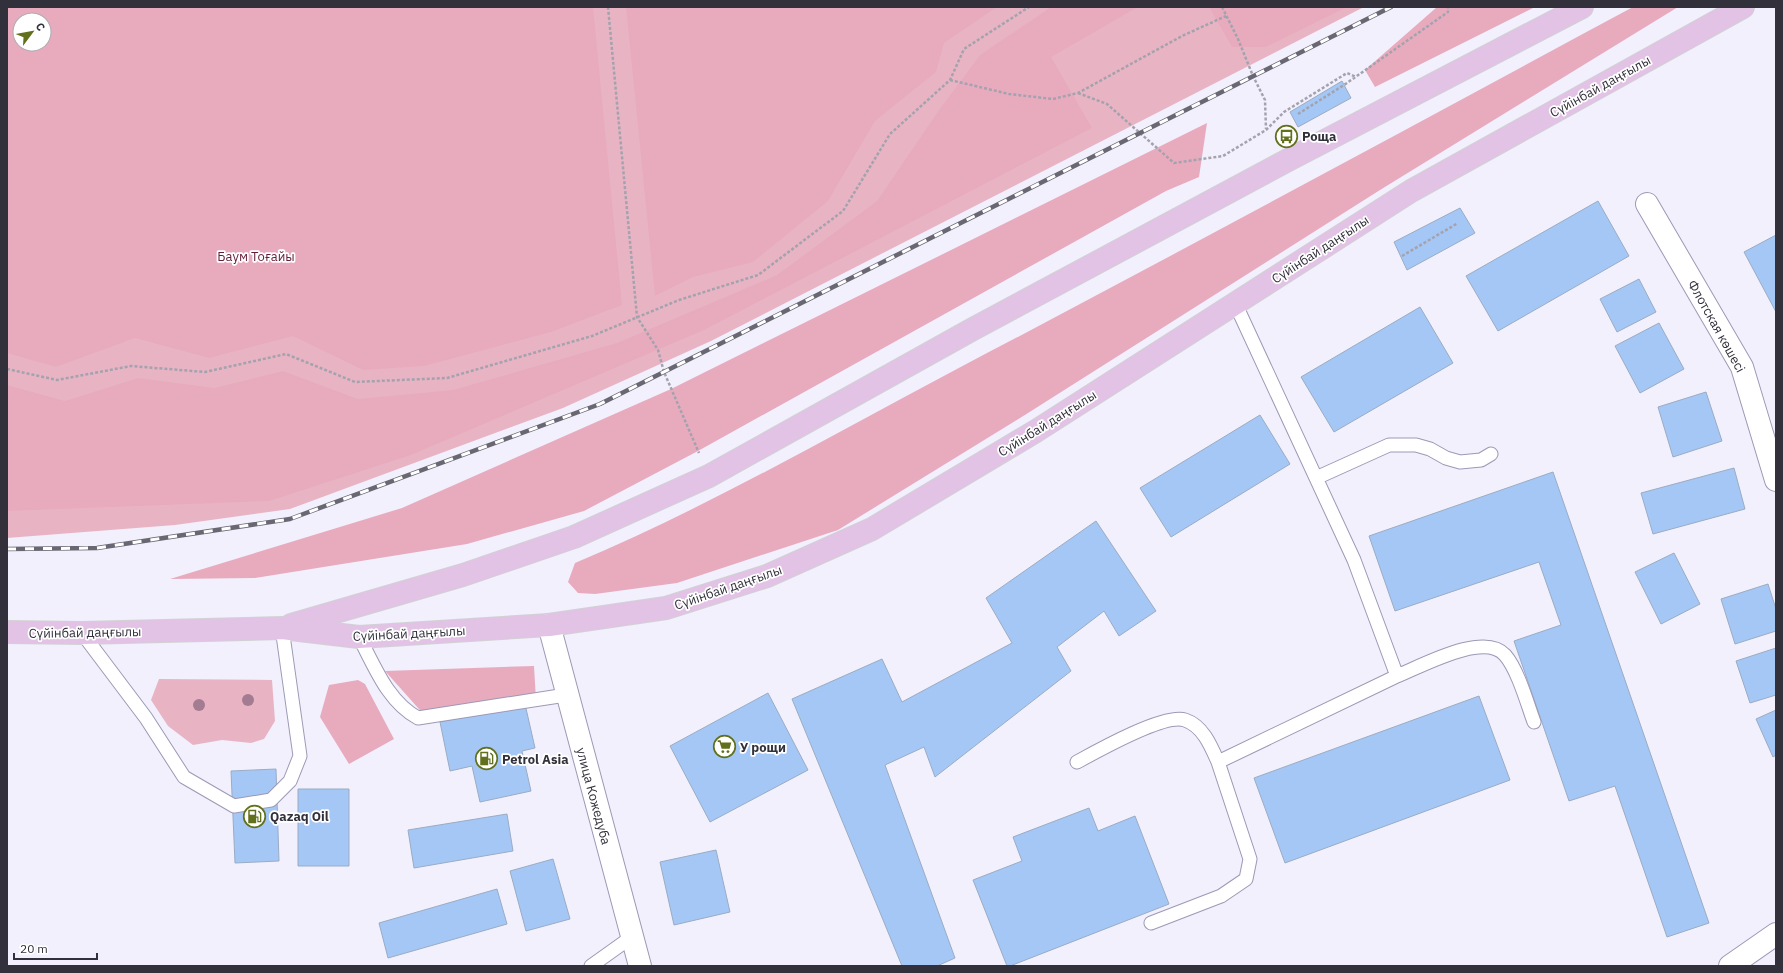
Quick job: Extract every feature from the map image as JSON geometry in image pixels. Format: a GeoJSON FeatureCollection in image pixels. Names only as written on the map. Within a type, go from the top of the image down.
{"type":"FeatureCollection","features":[{"type":"Feature","properties":{"kind":"main road","name":"Сүйінбай даңғылы"},"geometry":{"type":"LineString","coordinates":[[282,628],[463,575],[574,537],[709,476],[973,329],[1290,158],[1582,7]]}},
{"type":"Feature","properties":{"kind":"main road","name":"Сүйінбай даңғылы"},"geometry":{"type":"LineString","coordinates":[[7,632],[82,633],[282,628],[359,637],[549,625],[666,608],[767,576],[872,529],[1036,431],[1411,191],[1743,7]]}},
{"type":"Feature","properties":{"kind":"street","name":"Флотская көшесі"},"geometry":{"type":"LineString","coordinates":[[1647,204],[1742,367],[1776,480]]}},
{"type":"Feature","properties":{"kind":"street","name":"улица Кожедуба"},"geometry":{"type":"LineString","coordinates":[[549,625],[566,695],[640,966]]}},
{"type":"Feature","properties":{"kind":"street"},"geometry":{"type":"LineString","coordinates":[[1730,966],[1776,934]]}},
{"type":"Feature","properties":{"kind":"lane"},"geometry":{"type":"LineString","coordinates":[[1235,303],[1354,560],[1397,676]]}},
{"type":"Feature","properties":{"kind":"lane"},"geometry":{"type":"LineString","coordinates":[[1316,478],[1389,445],[1416,445],[1430,449],[1446,458],[1460,462],[1481,460],[1491,454]]}},
{"type":"Feature","properties":{"kind":"lane"},"geometry":{"type":"LineString","coordinates":[[82,633],[146,718],[184,777],[234,806],[271,800],[290,781],[300,756],[282,628]]}},
{"type":"Feature","properties":{"kind":"lane"},"geometry":{"type":"LineString","coordinates":[[359,637],[387,690],[407,712],[418,718],[566,695]]}},
{"type":"Feature","properties":{"kind":"lane"},"geometry":{"type":"LineString","coordinates":[[1218,762],[1397,676],[1456,652],[1476,647],[1496,648],[1504,654],[1512,665],[1534,722]]}},
{"type":"Feature","properties":{"kind":"lane"},"geometry":{"type":"LineString","coordinates":[[1077,762],[1128,735],[1164,721],[1184,719],[1195,726],[1208,739],[1218,762],[1250,859],[1246,879],[1221,896],[1151,923]]}},
{"type":"Feature","properties":{"kind":"lane"},"geometry":{"type":"LineString","coordinates":[[591,966],[633,936]]}},
{"type":"Feature","properties":{"kind":"path"},"geometry":{"type":"LineString","coordinates":[[608,7],[637,318],[658,350],[664,372],[709,476]]}},
{"type":"Feature","properties":{"kind":"path"},"geometry":{"type":"LineString","coordinates":[[7,369],[57,380],[131,366],[205,372],[286,354],[355,382],[447,378],[592,336],[678,300],[758,275],[837,216],[843,211],[890,134],[950,80],[964,49],[1029,7]]}},
{"type":"Feature","properties":{"kind":"path"},"geometry":{"type":"LineString","coordinates":[[1222,7],[1265,100],[1266,130]]}},
{"type":"Feature","properties":{"kind":"path"},"geometry":{"type":"LineString","coordinates":[[1298,114],[1356,77],[1448,12],[1448,7]]}},
{"type":"Feature","properties":{"kind":"path"},"geometry":{"type":"LineString","coordinates":[[950,80],[1009,94],[1053,99],[1078,93],[1182,36],[1226,16]]}},
{"type":"Feature","properties":{"kind":"path"},"geometry":{"type":"LineString","coordinates":[[1078,93],[1107,104],[1174,163],[1223,156],[1266,130],[1284,112],[1347,73],[1356,77]]}},
{"type":"Feature","properties":{"kind":"path"},"geometry":{"type":"LineString","coordinates":[[1402,256],[1458,223]]}},
{"type":"Feature","properties":{"kind":"green space","name":"Баум Тоғайы"},"geometry":{"type":"Polygon","coordinates":[[[7,7],[1364,7],[711,341],[563,408],[290,509],[175,525],[7,538],[7,7]]]}},
{"type":"Feature","properties":{"kind":"green space"},"geometry":{"type":"Polygon","coordinates":[[[7,7],[593,7],[622,305],[551,332],[424,366],[363,370],[293,336],[209,358],[135,338],[56,367],[7,353],[7,7]]]}},
{"type":"Feature","properties":{"kind":"green space"},"geometry":{"type":"Polygon","coordinates":[[[626,7],[997,7],[944,43],[936,72],[875,121],[828,201],[753,262],[693,277],[655,296],[626,7]]]}},
{"type":"Feature","properties":{"kind":"green space"},"geometry":{"type":"Polygon","coordinates":[[[1051,7],[1138,7],[1051,57],[1092,128],[704,330],[411,455],[269,501],[7,511],[7,385],[65,401],[138,378],[214,388],[283,371],[358,399],[453,390],[617,343],[777,275],[877,201],[939,110],[980,55],[1051,7]]]}},
{"type":"Feature","properties":{"kind":"green space"},"geometry":{"type":"Polygon","coordinates":[[[1209,7],[1347,7],[1266,47],[1232,47],[1209,7]]]}},
{"type":"Feature","properties":{"kind":"green space"},"geometry":{"type":"Polygon","coordinates":[[[1437,7],[1535,7],[1375,87],[1365,70],[1437,7]]]}},
{"type":"Feature","properties":{"kind":"green space"},"geometry":{"type":"Polygon","coordinates":[[[1633,7],[1678,7],[1380,190],[1028,413],[838,530],[677,583],[595,594],[578,593],[568,582],[575,563],[672,519],[767,471],[1633,7]]]}},
{"type":"Feature","properties":{"kind":"green space"},"geometry":{"type":"Polygon","coordinates":[[[1207,123],[1199,177],[1166,191],[698,451],[584,511],[467,544],[255,578],[170,579],[402,508],[671,389],[1207,123]]]}},
{"type":"Feature","properties":{"kind":"green space"},"geometry":{"type":"Polygon","coordinates":[[[534,666],[536,700],[427,718],[385,671],[534,666]]]}},
{"type":"Feature","properties":{"kind":"green space"},"geometry":{"type":"Polygon","coordinates":[[[159,679],[272,680],[275,721],[264,739],[251,743],[222,740],[193,745],[168,726],[151,700],[159,679]]]}},
{"type":"Feature","properties":{"kind":"green space"},"geometry":{"type":"Polygon","coordinates":[[[358,680],[365,684],[394,739],[349,764],[320,717],[329,685],[358,680]]]}},
{"type":"Feature","properties":{"kind":"building"},"geometry":{"type":"Polygon","coordinates":[[[1342,81],[1351,98],[1298,127],[1290,112],[1342,81]]]}},
{"type":"Feature","properties":{"kind":"building"},"geometry":{"type":"Polygon","coordinates":[[[1598,201],[1629,256],[1498,331],[1466,276],[1598,201]]]}},
{"type":"Feature","properties":{"kind":"building"},"geometry":{"type":"Polygon","coordinates":[[[1460,208],[1475,233],[1407,270],[1394,242],[1460,208]]]}},
{"type":"Feature","properties":{"kind":"building"},"geometry":{"type":"Polygon","coordinates":[[[1776,235],[1776,312],[1744,252],[1776,235]]]}},
{"type":"Feature","properties":{"kind":"building"},"geometry":{"type":"Polygon","coordinates":[[[1639,279],[1656,312],[1617,332],[1600,299],[1639,279]]]}},
{"type":"Feature","properties":{"kind":"building"},"geometry":{"type":"Polygon","coordinates":[[[1420,307],[1453,363],[1334,432],[1301,377],[1420,307]]]}},
{"type":"Feature","properties":{"kind":"building"},"geometry":{"type":"Polygon","coordinates":[[[1659,323],[1684,369],[1640,393],[1615,346],[1659,323]]]}},
{"type":"Feature","properties":{"kind":"building"},"geometry":{"type":"Polygon","coordinates":[[[1706,392],[1722,441],[1673,457],[1658,407],[1706,392]]]}},
{"type":"Feature","properties":{"kind":"building"},"geometry":{"type":"Polygon","coordinates":[[[1260,415],[1290,464],[1171,537],[1140,488],[1260,415]]]}},
{"type":"Feature","properties":{"kind":"building"},"geometry":{"type":"Polygon","coordinates":[[[1734,468],[1745,509],[1653,534],[1641,493],[1734,468]]]}},
{"type":"Feature","properties":{"kind":"building"},"geometry":{"type":"Polygon","coordinates":[[[1553,472],[1709,923],[1667,937],[1615,786],[1569,801],[1514,641],[1561,625],[1539,562],[1395,611],[1369,536],[1553,472]]]}},
{"type":"Feature","properties":{"kind":"building"},"geometry":{"type":"Polygon","coordinates":[[[1096,521],[1156,611],[1119,636],[1104,611],[1057,647],[1071,671],[935,777],[924,747],[885,765],[955,958],[937,966],[902,966],[792,699],[882,659],[902,702],[1012,643],[986,598],[1096,521]]]}},
{"type":"Feature","properties":{"kind":"building"},"geometry":{"type":"Polygon","coordinates":[[[1674,553],[1700,604],[1661,624],[1635,572],[1674,553]]]}},
{"type":"Feature","properties":{"kind":"building"},"geometry":{"type":"Polygon","coordinates":[[[1768,584],[1776,609],[1776,631],[1735,644],[1721,599],[1768,584]]]}},
{"type":"Feature","properties":{"kind":"building"},"geometry":{"type":"Polygon","coordinates":[[[1776,648],[1776,695],[1750,703],[1736,661],[1776,648]]]}},
{"type":"Feature","properties":{"kind":"building"},"geometry":{"type":"Polygon","coordinates":[[[768,693],[808,770],[710,822],[670,746],[768,693]]]}},
{"type":"Feature","properties":{"kind":"building"},"geometry":{"type":"Polygon","coordinates":[[[1479,696],[1510,780],[1285,863],[1254,778],[1479,696]]]}},
{"type":"Feature","properties":{"kind":"building","name":"Petrol Asia"},"geometry":{"type":"Polygon","coordinates":[[[525,704],[535,748],[522,751],[531,791],[480,802],[472,766],[450,771],[440,722],[525,704]]]}},
{"type":"Feature","properties":{"kind":"building"},"geometry":{"type":"Polygon","coordinates":[[[1776,710],[1776,755],[1773,757],[1756,719],[1776,710]]]}},
{"type":"Feature","properties":{"kind":"building","name":"Qazaq Oil"},"geometry":{"type":"Polygon","coordinates":[[[276,769],[279,861],[235,863],[231,771],[276,769]]]}},
{"type":"Feature","properties":{"kind":"building"},"geometry":{"type":"Polygon","coordinates":[[[298,789],[349,789],[349,866],[298,866],[298,789]]]}},
{"type":"Feature","properties":{"kind":"building"},"geometry":{"type":"Polygon","coordinates":[[[1089,808],[1098,831],[1135,816],[1169,904],[1007,966],[973,880],[1022,861],[1013,837],[1089,808]]]}},
{"type":"Feature","properties":{"kind":"building"},"geometry":{"type":"Polygon","coordinates":[[[507,814],[513,851],[414,868],[408,830],[507,814]]]}},
{"type":"Feature","properties":{"kind":"building"},"geometry":{"type":"Polygon","coordinates":[[[716,850],[730,912],[674,925],[660,862],[716,850]]]}},
{"type":"Feature","properties":{"kind":"building"},"geometry":{"type":"Polygon","coordinates":[[[553,859],[570,919],[526,931],[510,871],[553,859]]]}},
{"type":"Feature","properties":{"kind":"building"},"geometry":{"type":"Polygon","coordinates":[[[497,889],[507,924],[388,958],[379,923],[497,889]]]}},
{"type":"Feature","properties":{"kind":"railway"},"geometry":{"type":"LineString","coordinates":[[7,549],[97,548],[290,519],[600,404],[1391,7]]}},
{"type":"Feature","properties":{"kind":"place","name":"Роща"},"geometry":{"type":"Point","coordinates":[1287,136]}},
{"type":"Feature","properties":{"kind":"place","name":"У рощи"},"geometry":{"type":"Point","coordinates":[725,747]}},
{"type":"Feature","properties":{"kind":"place","name":"Petrol Asia"},"geometry":{"type":"Point","coordinates":[486,759]}},
{"type":"Feature","properties":{"kind":"place","name":"Qazaq Oil"},"geometry":{"type":"Point","coordinates":[255,816]}}]}
